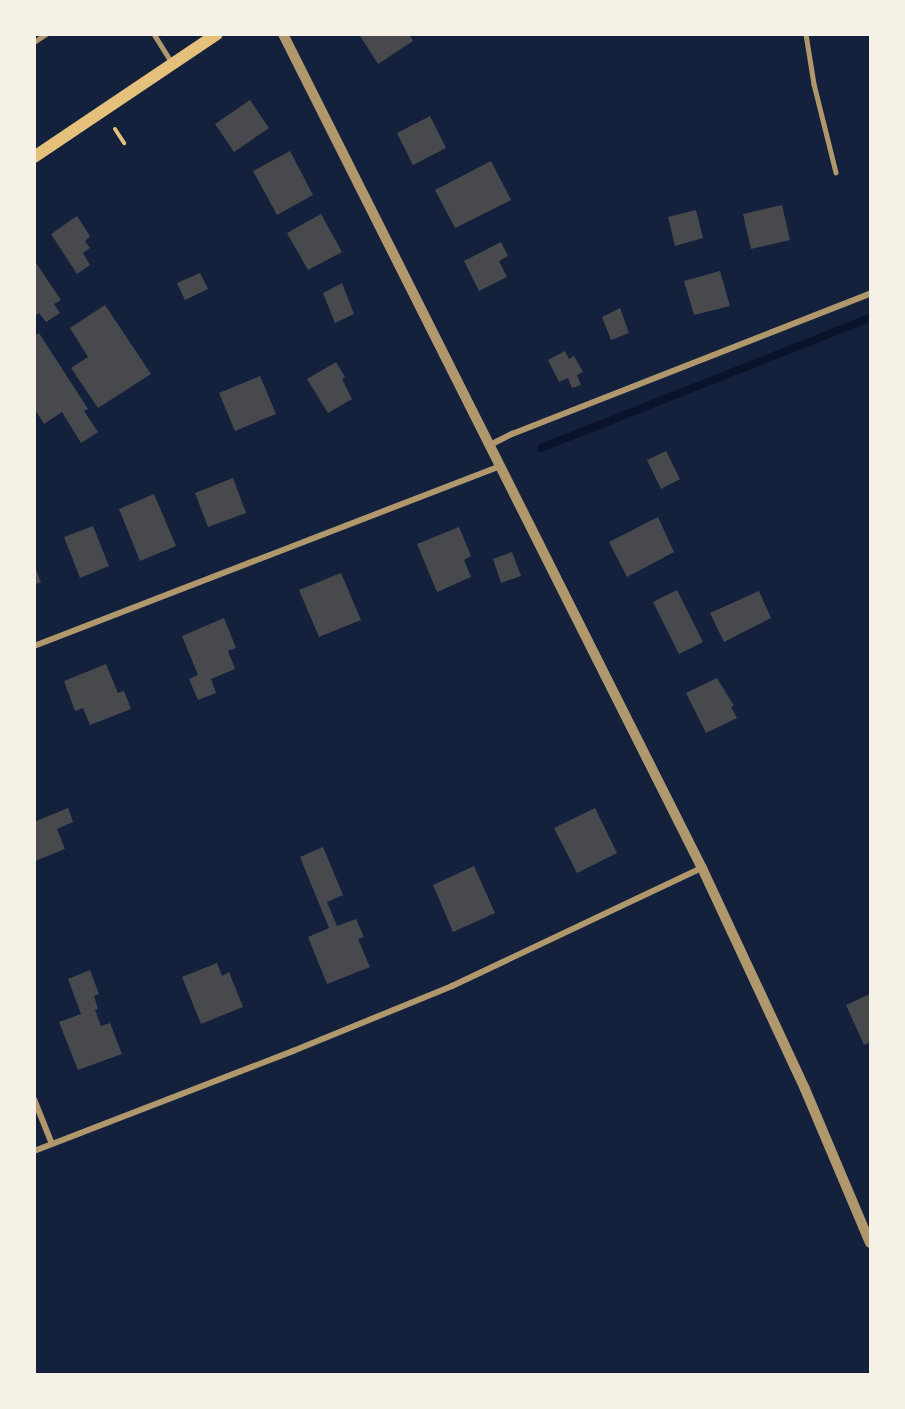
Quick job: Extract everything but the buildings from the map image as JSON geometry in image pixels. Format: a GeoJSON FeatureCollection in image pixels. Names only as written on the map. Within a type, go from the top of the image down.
{"type":"FeatureCollection","features":[{"type":"Feature","properties":{"kind":"main road"},"geometry":{"type":"LineString","coordinates":[[34,157],[217,34]]}},
{"type":"Feature","properties":{"kind":"street"},"geometry":{"type":"LineString","coordinates":[[283,34],[702,868],[806,1089],[870,1243]]}},
{"type":"Feature","properties":{"kind":"street"},"geometry":{"type":"LineString","coordinates":[[490,445],[512,434],[870,294]]}},
{"type":"Feature","properties":{"kind":"street"},"geometry":{"type":"LineString","coordinates":[[34,646],[500,466]]}},
{"type":"Feature","properties":{"kind":"street"},"geometry":{"type":"LineString","coordinates":[[34,1151],[452,986],[702,868]]}},
{"type":"Feature","properties":{"kind":"street"},"geometry":{"type":"LineString","coordinates":[[34,1099],[52,1144]]}},
{"type":"Feature","properties":{"kind":"lane"},"geometry":{"type":"LineString","coordinates":[[34,42],[46,34]]}},
{"type":"Feature","properties":{"kind":"lane"},"geometry":{"type":"LineString","coordinates":[[154,34],[173,64]]}},
{"type":"Feature","properties":{"kind":"lane"},"geometry":{"type":"LineString","coordinates":[[806,34],[814,84],[836,172]]}},
{"type":"Feature","properties":{"kind":"path"},"geometry":{"type":"LineString","coordinates":[[116,129],[124,143]]}},
{"type":"Feature","properties":{"kind":"waterway"},"geometry":{"type":"LineString","coordinates":[[541,448],[870,318]]}}]}
